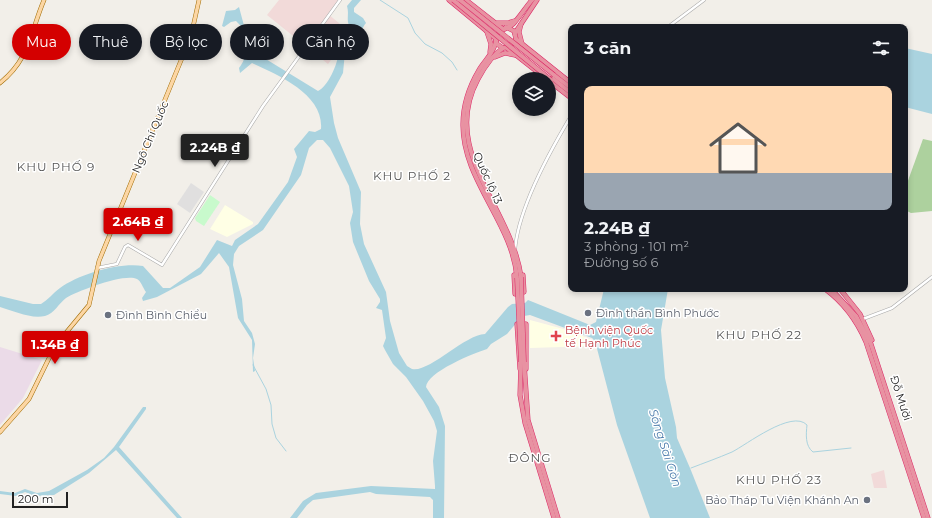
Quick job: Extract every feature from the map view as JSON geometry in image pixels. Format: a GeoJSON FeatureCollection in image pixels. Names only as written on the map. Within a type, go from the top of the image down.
{"type":"FeatureCollection","features":[{"type":"Feature","properties":{"kind":"highway"},"geometry":{"type":"LineString","coordinates":[[449,0],[494,38],[498,46],[512,51],[542,72]]}},
{"type":"Feature","properties":{"kind":"highway"},"geometry":{"type":"LineString","coordinates":[[453,0],[543,72]]}},
{"type":"Feature","properties":{"kind":"highway"},"geometry":{"type":"LineString","coordinates":[[461,0],[544,72]]}},
{"type":"Feature","properties":{"kind":"highway"},"geometry":{"type":"LineString","coordinates":[[466,0],[494,22],[503,27],[512,29],[517,40],[517,46],[512,51]]}},
{"type":"Feature","properties":{"kind":"highway"},"geometry":{"type":"LineString","coordinates":[[515,33],[519,20],[532,0]]}},
{"type":"Feature","properties":{"kind":"highway"},"geometry":{"type":"LineString","coordinates":[[494,38],[496,28],[512,24],[519,20],[537,0]]}},
{"type":"Feature","properties":{"kind":"highway"},"geometry":{"type":"LineString","coordinates":[[494,22],[508,23],[519,20]]}},
{"type":"Feature","properties":{"kind":"highway"},"geometry":{"type":"LineString","coordinates":[[519,20],[519,32],[522,45]]}},
{"type":"Feature","properties":{"kind":"highway"},"geometry":{"type":"LineString","coordinates":[[487,32],[491,46],[487,58]]}},
{"type":"Feature","properties":{"kind":"highway","name":"Quốc lộ 13"},"geometry":{"type":"LineString","coordinates":[[494,38],[494,48],[469,89],[463,113],[464,137],[470,162],[515,252]]}},
{"type":"Feature","properties":{"kind":"highway"},"geometry":{"type":"LineString","coordinates":[[517,40],[568,81]]}},
{"type":"Feature","properties":{"kind":"highway"},"geometry":{"type":"LineString","coordinates":[[505,48],[517,40]]}},
{"type":"Feature","properties":{"kind":"highway","name":"Quốc lộ 13"},"geometry":{"type":"LineString","coordinates":[[505,48],[495,56],[479,77],[472,90],[467,113],[469,147],[478,171],[515,252],[519,278],[522,372]]}},
{"type":"Feature","properties":{"kind":"highway"},"geometry":{"type":"LineString","coordinates":[[495,56],[506,53],[518,56]]}},
{"type":"Feature","properties":{"kind":"highway"},"geometry":{"type":"LineString","coordinates":[[556,80],[568,86]]}},
{"type":"Feature","properties":{"kind":"highway"},"geometry":{"type":"LineString","coordinates":[[556,82],[568,92]]}},
{"type":"Feature","properties":{"kind":"highway"},"geometry":{"type":"LineString","coordinates":[[515,252],[522,269],[525,290],[520,294],[515,294],[515,252]]}},
{"type":"Feature","properties":{"kind":"highway","name":"Đỗ Mười"},"geometry":{"type":"LineString","coordinates":[[828,292],[843,305],[858,325],[866,342],[902,455],[911,472],[929,518]]}},
{"type":"Feature","properties":{"kind":"highway","name":"Đỗ Mười"},"geometry":{"type":"LineString","coordinates":[[834,292],[846,303],[860,323],[878,364],[881,367],[903,435],[902,438],[923,518]]}},
{"type":"Feature","properties":{"kind":"highway","name":"Đỗ Mười"},"geometry":{"type":"LineString","coordinates":[[843,292],[852,302],[863,319],[875,348],[875,356]]}},
{"type":"Feature","properties":{"kind":"highway"},"geometry":{"type":"LineString","coordinates":[[554,518],[525,423],[520,395],[522,372],[527,363],[526,324],[517,324],[517,351],[522,372],[529,425],[558,518]]}},
{"type":"Feature","properties":{"kind":"main road"},"geometry":{"type":"LineString","coordinates":[[0,83],[14,70],[23,58],[44,0]]}},
{"type":"Feature","properties":{"kind":"main road","name":"Ngô Chí Quốc"},"geometry":{"type":"LineString","coordinates":[[0,432],[29,399],[55,346],[89,305],[97,268],[191,36],[199,0]]}},
{"type":"Feature","properties":{"kind":"street"},"geometry":{"type":"LineString","coordinates":[[97,268],[117,264],[125,247],[128,245],[162,265],[256,116],[340,0]]}},
{"type":"Feature","properties":{"kind":"street"},"geometry":{"type":"LineString","coordinates":[[672,24],[704,0]]}},
{"type":"Feature","properties":{"kind":"street"},"geometry":{"type":"LineString","coordinates":[[515,252],[518,230],[526,205],[549,156],[568,121]]}},
{"type":"Feature","properties":{"kind":"street"},"geometry":{"type":"LineString","coordinates":[[863,319],[892,308],[932,277]]}},
{"type":"Feature","properties":{"kind":"shaded area"},"geometry":{"type":"Polygon","coordinates":[[[279,0],[338,0],[328,14],[340,24],[292,24],[292,35],[284,29],[284,24],[278,24],[267,15],[279,0]]]}},
{"type":"Feature","properties":{"kind":"shaded area"},"geometry":{"type":"Polygon","coordinates":[[[323,60],[331,60],[328,64],[323,60]]]}},
{"type":"Feature","properties":{"kind":"shaded area"},"geometry":{"type":"Polygon","coordinates":[[[191,183],[204,192],[190,213],[177,204],[191,183]]]}},
{"type":"Feature","properties":{"kind":"shaded area"},"geometry":{"type":"Polygon","coordinates":[[[225,205],[253,222],[253,224],[227,237],[210,229],[225,205]]]}},
{"type":"Feature","properties":{"kind":"shaded area","name":"Bệnh viện Quốc tế Hạnh Phúc"},"geometry":{"type":"Polygon","coordinates":[[[530,320],[571,331],[594,341],[595,346],[530,348],[530,320]]]}},
{"type":"Feature","properties":{"kind":"shaded area"},"geometry":{"type":"Polygon","coordinates":[[[0,347],[42,360],[23,398],[0,425],[0,347]]]}},
{"type":"Feature","properties":{"kind":"shaded area"},"geometry":{"type":"Polygon","coordinates":[[[884,470],[887,488],[874,488],[871,474],[884,470]]]}},
{"type":"Feature","properties":{"kind":"green space"},"geometry":{"type":"Polygon","coordinates":[[[923,139],[932,141],[932,211],[911,213],[908,212],[908,181],[923,139]]]}},
{"type":"Feature","properties":{"kind":"green space"},"geometry":{"type":"Polygon","coordinates":[[[210,195],[220,202],[204,226],[196,221],[195,218],[210,195]]]}},
{"type":"Feature","properties":{"kind":"water"},"geometry":{"type":"Polygon","coordinates":[[[352,0],[361,0],[354,8],[354,12],[363,18],[365,24],[349,24],[347,6],[352,0]]]}},
{"type":"Feature","properties":{"kind":"water"},"geometry":{"type":"Polygon","coordinates":[[[239,7],[244,24],[239,24],[236,21],[231,22],[224,27],[222,26],[226,11],[235,10],[239,7]]]}},
{"type":"Feature","properties":{"kind":"water"},"geometry":{"type":"Polygon","coordinates":[[[908,49],[932,54],[932,114],[908,108],[908,49]]]}},
{"type":"Feature","properties":{"kind":"water","name":"Sông Sài Gòn"},"geometry":{"type":"Polygon","coordinates":[[[243,60],[268,60],[318,91],[326,84],[337,60],[344,60],[343,73],[330,97],[334,123],[338,138],[361,192],[360,224],[364,244],[386,292],[390,321],[399,353],[407,366],[412,369],[419,369],[437,360],[467,340],[485,334],[512,304],[525,303],[528,300],[590,325],[596,322],[603,292],[667,292],[661,330],[665,378],[677,438],[710,518],[650,518],[617,425],[595,341],[592,338],[530,315],[524,316],[507,334],[491,344],[487,349],[442,369],[428,381],[426,387],[439,407],[445,426],[444,518],[433,518],[433,500],[430,497],[376,494],[370,492],[313,500],[297,518],[290,518],[303,501],[316,493],[371,486],[435,489],[433,461],[437,431],[434,421],[423,401],[406,377],[393,364],[383,346],[386,338],[382,310],[376,308],[380,302],[380,299],[369,281],[353,242],[350,223],[353,212],[349,186],[330,148],[323,140],[317,140],[309,148],[301,175],[263,230],[239,246],[234,254],[233,265],[242,299],[244,321],[252,333],[255,344],[253,358],[255,371],[253,372],[252,340],[238,318],[229,267],[219,253],[201,274],[157,297],[143,301],[142,298],[146,292],[141,283],[137,279],[122,278],[90,287],[72,295],[63,300],[54,311],[45,316],[28,316],[0,307],[0,296],[33,304],[41,304],[60,288],[78,278],[100,270],[123,266],[143,266],[163,288],[170,288],[200,267],[217,240],[232,246],[235,240],[258,224],[288,182],[297,157],[294,149],[309,131],[315,132],[321,129],[320,117],[315,106],[297,87],[274,73],[252,63],[240,73],[239,68],[243,60]]]}},
{"type":"Feature","properties":{"kind":"water"},"geometry":{"type":"Polygon","coordinates":[[[143,407],[146,407],[146,409],[119,447],[182,518],[177,518],[116,450],[89,473],[54,495],[35,496],[25,492],[16,496],[0,494],[0,491],[15,493],[25,489],[37,493],[49,491],[87,470],[104,458],[114,447],[143,407]]]}},
{"type":"Feature","properties":{"kind":"waterway"},"geometry":{"type":"LineString","coordinates":[[380,0],[408,18],[415,33],[425,44],[442,53],[452,62],[457,70]]}},
{"type":"Feature","properties":{"kind":"waterway"},"geometry":{"type":"LineString","coordinates":[[253,365],[266,389],[271,405],[272,424],[276,438],[286,451]]}},
{"type":"Feature","properties":{"kind":"waterway"},"geometry":{"type":"LineString","coordinates":[[691,468],[732,452],[769,430],[791,421],[800,421],[807,425],[807,443],[813,452],[851,448]]}},
{"type":"Feature","properties":{"kind":"place","name":"Đình thần Bình Phước"},"geometry":{"type":"Point","coordinates":[588,313]}},
{"type":"Feature","properties":{"kind":"place","name":"Đình Bình Chiểu"},"geometry":{"type":"Point","coordinates":[108,315]}},
{"type":"Feature","properties":{"kind":"place","name":"Bệnh viện Quốc tế Hạnh Phúc"},"geometry":{"type":"Point","coordinates":[556,336]}},
{"type":"Feature","properties":{"kind":"place","name":"Bảo Tháp Tu Viện Khánh An"},"geometry":{"type":"Point","coordinates":[867,500]}},
{"type":"Feature","properties":{"kind":"district","name":"KHU PHỐ 9"},"geometry":{"type":"Point","coordinates":[56,167]}},
{"type":"Feature","properties":{"kind":"district","name":"KHU PHỐ 2"},"geometry":{"type":"Point","coordinates":[412,176]}},
{"type":"Feature","properties":{"kind":"district","name":"KHU PHỐ 22"},"geometry":{"type":"Point","coordinates":[759,335]}},
{"type":"Feature","properties":{"kind":"district","name":"ĐÔNG"},"geometry":{"type":"Point","coordinates":[530,458]}},
{"type":"Feature","properties":{"kind":"district","name":"KHU PHỐ 23"},"geometry":{"type":"Point","coordinates":[779,480]}}]}
